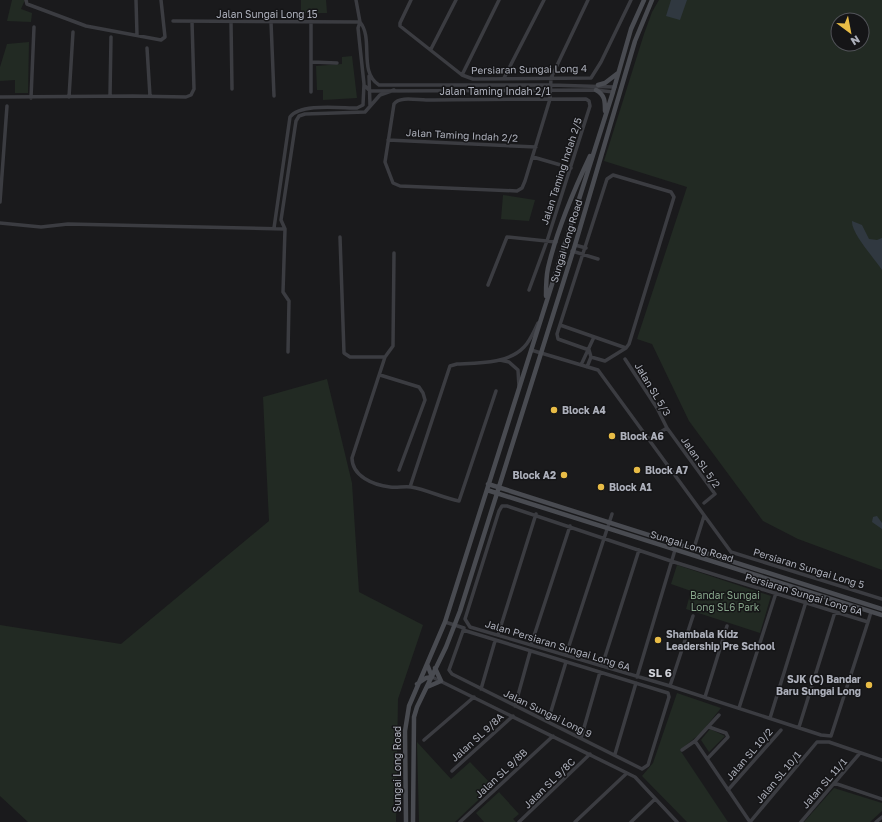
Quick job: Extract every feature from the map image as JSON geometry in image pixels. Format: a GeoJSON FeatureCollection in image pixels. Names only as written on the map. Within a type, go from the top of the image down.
{"type":"FeatureCollection","features":[{"type":"Feature","properties":{"kind":"street"},"geometry":{"type":"LineString","coordinates":[[136,0],[137,35]]}},
{"type":"Feature","properties":{"kind":"street"},"geometry":{"type":"LineString","coordinates":[[26,1],[27,4],[74,23],[160,40],[164,39],[161,0]]}},
{"type":"Feature","properties":{"kind":"street"},"geometry":{"type":"LineString","coordinates":[[274,228],[290,117],[294,112],[302,108],[360,108],[363,105],[364,84],[358,28],[360,22],[356,0]]}},
{"type":"Feature","properties":{"kind":"street","name":"Persiaran Sungai Long 4"},"geometry":{"type":"LineString","coordinates":[[411,0],[399,24],[462,75],[473,79],[591,78],[601,62],[631,0]]}},
{"type":"Feature","properties":{"kind":"street"},"geometry":{"type":"LineString","coordinates":[[431,49],[456,0]]}},
{"type":"Feature","properties":{"kind":"street"},"geometry":{"type":"LineString","coordinates":[[462,75],[499,0]]}},
{"type":"Feature","properties":{"kind":"street"},"geometry":{"type":"LineString","coordinates":[[504,78],[544,0]]}},
{"type":"Feature","properties":{"kind":"street"},"geometry":{"type":"LineString","coordinates":[[388,140],[385,162],[389,176],[393,183],[400,186],[517,191],[522,188],[550,99],[551,78],[588,0]]}},
{"type":"Feature","properties":{"kind":"street","name":"Sungai Long Road"},"geometry":{"type":"LineString","coordinates":[[413,822],[414,717],[455,625],[575,245],[618,98],[617,89],[622,60],[631,29],[644,0]]}},
{"type":"Feature","properties":{"kind":"street","name":"Sungai Long Road"},"geometry":{"type":"LineString","coordinates":[[406,822],[405,731],[409,706],[417,684],[445,622],[604,119],[617,89],[638,31],[652,0]]}},
{"type":"Feature","properties":{"kind":"street","name":"Jalan Sungai Long 15"},"geometry":{"type":"LineString","coordinates":[[174,21],[360,22]]}},
{"type":"Feature","properties":{"kind":"street"},"geometry":{"type":"LineString","coordinates":[[311,21],[311,92]]}},
{"type":"Feature","properties":{"kind":"street"},"geometry":{"type":"LineString","coordinates":[[0,97],[186,97],[191,95],[194,89],[192,22]]}},
{"type":"Feature","properties":{"kind":"street"},"geometry":{"type":"LineString","coordinates":[[231,22],[232,89]]}},
{"type":"Feature","properties":{"kind":"street"},"geometry":{"type":"LineString","coordinates":[[270,22],[274,96]]}},
{"type":"Feature","properties":{"kind":"street"},"geometry":{"type":"LineString","coordinates":[[360,22],[365,28],[370,105]]}},
{"type":"Feature","properties":{"kind":"street"},"geometry":{"type":"LineString","coordinates":[[31,98],[34,27]]}},
{"type":"Feature","properties":{"kind":"street"},"geometry":{"type":"LineString","coordinates":[[69,97],[74,32]]}},
{"type":"Feature","properties":{"kind":"street"},"geometry":{"type":"LineString","coordinates":[[110,96],[111,37]]}},
{"type":"Feature","properties":{"kind":"street"},"geometry":{"type":"LineString","coordinates":[[147,48],[150,96]]}},
{"type":"Feature","properties":{"kind":"street"},"geometry":{"type":"LineString","coordinates":[[622,60],[629,56],[626,48]]}},
{"type":"Feature","properties":{"kind":"street"},"geometry":{"type":"LineString","coordinates":[[312,62],[337,63]]}},
{"type":"Feature","properties":{"kind":"street"},"geometry":{"type":"LineString","coordinates":[[364,84],[369,88],[394,90],[550,90],[597,88],[619,72]]}},
{"type":"Feature","properties":{"kind":"street"},"geometry":{"type":"LineString","coordinates":[[369,73],[373,80],[379,85]]}},
{"type":"Feature","properties":{"kind":"street"},"geometry":{"type":"LineString","coordinates":[[364,93],[369,88],[379,85],[551,85],[617,89]]}},
{"type":"Feature","properties":{"kind":"street"},"geometry":{"type":"LineString","coordinates":[[597,88],[604,98],[604,119]]}},
{"type":"Feature","properties":{"kind":"street"},"geometry":{"type":"LineString","coordinates":[[288,352],[289,302],[283,292],[285,229],[281,220],[296,121],[299,116],[305,114],[365,112],[383,93],[394,90]]}},
{"type":"Feature","properties":{"kind":"street","name":"Jalan Taming Indah 2/1"},"geometry":{"type":"LineString","coordinates":[[388,140],[396,101],[586,99],[589,101],[590,106]]}},
{"type":"Feature","properties":{"kind":"street"},"geometry":{"type":"LineString","coordinates":[[0,202],[7,106]]}},
{"type":"Feature","properties":{"kind":"street","name":"Jalan Taming Indah 2/5"},"geometry":{"type":"LineString","coordinates":[[530,290],[590,106]]}},
{"type":"Feature","properties":{"kind":"street","name":"Jalan Taming Indah 2/2"},"geometry":{"type":"LineString","coordinates":[[388,140],[536,147]]}},
{"type":"Feature","properties":{"kind":"street"},"geometry":{"type":"LineString","coordinates":[[545,304],[547,270],[571,195],[598,140]]}},
{"type":"Feature","properties":{"kind":"street"},"geometry":{"type":"LineString","coordinates":[[533,157],[570,168]]}},
{"type":"Feature","properties":{"kind":"street"},"geometry":{"type":"LineString","coordinates":[[589,350],[558,339],[557,334],[584,255],[607,179],[612,176],[671,192],[674,197],[629,344],[626,348],[605,361],[591,357]]}},
{"type":"Feature","properties":{"kind":"street"},"geometry":{"type":"LineString","coordinates":[[0,223],[41,227],[68,224],[285,229]]}},
{"type":"Feature","properties":{"kind":"street"},"geometry":{"type":"LineString","coordinates":[[340,237],[344,353],[350,357],[385,357]]}},
{"type":"Feature","properties":{"kind":"street"},"geometry":{"type":"LineString","coordinates":[[488,285],[507,237],[556,242]]}},
{"type":"Feature","properties":{"kind":"street"},"geometry":{"type":"LineString","coordinates":[[575,245],[586,248]]}},
{"type":"Feature","properties":{"kind":"street"},"geometry":{"type":"LineString","coordinates":[[572,251],[598,259]]}},
{"type":"Feature","properties":{"kind":"street"},"geometry":{"type":"LineString","coordinates":[[394,253],[393,346],[385,357],[352,458],[352,464],[362,476],[380,485],[410,487],[459,501],[496,391]]}},
{"type":"Feature","properties":{"kind":"street"},"geometry":{"type":"LineString","coordinates":[[410,487],[450,366],[499,360],[517,353],[525,346],[540,321]]}},
{"type":"Feature","properties":{"kind":"street"},"geometry":{"type":"LineString","coordinates":[[560,325],[626,348]]}},
{"type":"Feature","properties":{"kind":"street"},"geometry":{"type":"LineString","coordinates":[[581,365],[585,353],[589,350],[594,337]]}},
{"type":"Feature","properties":{"kind":"street"},"geometry":{"type":"LineString","coordinates":[[531,350],[600,372],[704,516],[694,548]]}},
{"type":"Feature","properties":{"kind":"street"},"geometry":{"type":"LineString","coordinates":[[587,367],[591,357],[589,350]]}},
{"type":"Feature","properties":{"kind":"street","name":"Jalan SL 5/3"},"geometry":{"type":"LineString","coordinates":[[625,359],[657,408],[667,428]]}},
{"type":"Feature","properties":{"kind":"street"},"geometry":{"type":"LineString","coordinates":[[499,360],[515,365],[518,370],[519,388]]}},
{"type":"Feature","properties":{"kind":"street"},"geometry":{"type":"LineString","coordinates":[[380,376],[419,387],[425,400],[399,470]]}},
{"type":"Feature","properties":{"kind":"street"},"geometry":{"type":"LineString","coordinates":[[649,440],[667,428]]}},
{"type":"Feature","properties":{"kind":"street","name":"Jalan SL 5/2"},"geometry":{"type":"LineString","coordinates":[[667,428],[715,494],[704,503]]}},
{"type":"Feature","properties":{"kind":"street","name":"Sungai Long Road"},"geometry":{"type":"LineString","coordinates":[[488,484],[694,548],[882,609]]}},
{"type":"Feature","properties":{"kind":"street","name":"Sungai Long Road"},"geometry":{"type":"LineString","coordinates":[[487,490],[882,615]]}},
{"type":"Feature","properties":{"kind":"street","name":"Persiaran Sungai Long 6A"},"geometry":{"type":"LineString","coordinates":[[467,624],[465,619],[499,511],[501,507],[507,506],[536,514],[672,561],[868,622]]}},
{"type":"Feature","properties":{"kind":"street"},"geometry":{"type":"LineString","coordinates":[[498,635],[536,514]]}},
{"type":"Feature","properties":{"kind":"street"},"geometry":{"type":"LineString","coordinates":[[566,655],[612,514]]}},
{"type":"Feature","properties":{"kind":"street","name":"Persiaran Sungai Long 5"},"geometry":{"type":"LineString","coordinates":[[704,516],[731,552],[882,599]]}},
{"type":"Feature","properties":{"kind":"street"},"geometry":{"type":"LineString","coordinates":[[477,521],[486,524]]}},
{"type":"Feature","properties":{"kind":"street"},"geometry":{"type":"LineString","coordinates":[[532,645],[570,526]]}},
{"type":"Feature","properties":{"kind":"street"},"geometry":{"type":"LineString","coordinates":[[602,666],[639,550]]}},
{"type":"Feature","properties":{"kind":"street"},"geometry":{"type":"LineString","coordinates":[[637,677],[675,550]]}},
{"type":"Feature","properties":{"kind":"street"},"geometry":{"type":"LineString","coordinates":[[770,718],[809,592]]}},
{"type":"Feature","properties":{"kind":"street"},"geometry":{"type":"LineString","coordinates":[[739,708],[776,593]]}},
{"type":"Feature","properties":{"kind":"street"},"geometry":{"type":"LineString","coordinates":[[799,727],[835,612]]}},
{"type":"Feature","properties":{"kind":"street"},"geometry":{"type":"LineString","coordinates":[[868,622],[871,612]]}},
{"type":"Feature","properties":{"kind":"street"},"geometry":{"type":"LineString","coordinates":[[670,686],[693,616]]}},
{"type":"Feature","properties":{"kind":"street"},"geometry":{"type":"LineString","coordinates":[[445,622],[495,641],[636,683],[615,754]]}},
{"type":"Feature","properties":{"kind":"street","name":"Jalan Persiaran Sungai Long 6A"},"geometry":{"type":"LineString","coordinates":[[467,624],[470,628],[670,686],[820,735],[831,736],[868,622]]}},
{"type":"Feature","properties":{"kind":"street"},"geometry":{"type":"LineString","coordinates":[[704,697],[727,626]]}},
{"type":"Feature","properties":{"kind":"street","name":"Jalan Sungai Long 9"},"geometry":{"type":"LineString","coordinates":[[463,630],[449,670],[452,674],[615,754],[642,769],[648,765],[669,694],[636,683]]}},
{"type":"Feature","properties":{"kind":"street"},"geometry":{"type":"LineString","coordinates":[[481,689],[495,641]]}},
{"type":"Feature","properties":{"kind":"street"},"geometry":{"type":"LineString","coordinates":[[515,706],[530,652]]}},
{"type":"Feature","properties":{"kind":"street"},"geometry":{"type":"LineString","coordinates":[[427,661],[428,670],[432,677]]}},
{"type":"Feature","properties":{"kind":"street"},"geometry":{"type":"LineString","coordinates":[[548,722],[566,662]]}},
{"type":"Feature","properties":{"kind":"street"},"geometry":{"type":"LineString","coordinates":[[435,668],[441,681]]}},
{"type":"Feature","properties":{"kind":"street"},"geometry":{"type":"LineString","coordinates":[[581,738],[600,672]]}},
{"type":"Feature","properties":{"kind":"street"},"geometry":{"type":"LineString","coordinates":[[417,684],[426,678],[432,677],[627,773],[640,782],[677,822]]}},
{"type":"Feature","properties":{"kind":"street"},"geometry":{"type":"LineString","coordinates":[[427,687],[441,681]]}},
{"type":"Feature","properties":{"kind":"street"},"geometry":{"type":"LineString","coordinates":[[424,740],[474,697]]}},
{"type":"Feature","properties":{"kind":"street"},"geometry":{"type":"LineString","coordinates":[[682,750],[696,741],[719,715]]}},
{"type":"Feature","properties":{"kind":"street","name":"Jalan SL 9/8A"},"geometry":{"type":"LineString","coordinates":[[452,771],[513,716]]}},
{"type":"Feature","properties":{"kind":"street"},"geometry":{"type":"LineString","coordinates":[[708,758],[728,737],[726,732],[709,726]]}},
{"type":"Feature","properties":{"kind":"street","name":"Jalan SL 10/2"},"geometry":{"type":"LineString","coordinates":[[728,790],[781,730]]}},
{"type":"Feature","properties":{"kind":"street","name":"Jalan SL 9/8B"},"geometry":{"type":"LineString","coordinates":[[460,822],[553,736]]}},
{"type":"Feature","properties":{"kind":"street"},"geometry":{"type":"LineString","coordinates":[[696,741],[750,822]]}},
{"type":"Feature","properties":{"kind":"street","name":"Jalan SL 10/1"},"geometry":{"type":"LineString","coordinates":[[750,822],[818,742],[829,742],[860,754]]}},
{"type":"Feature","properties":{"kind":"street","name":"Jalan SL 9/8C"},"geometry":{"type":"LineString","coordinates":[[519,822],[590,754]]}},
{"type":"Feature","properties":{"kind":"street"},"geometry":{"type":"LineString","coordinates":[[860,754],[882,760]]}},
{"type":"Feature","properties":{"kind":"street","name":"Jalan SL 11/1"},"geometry":{"type":"LineString","coordinates":[[801,822],[860,754]]}},
{"type":"Feature","properties":{"kind":"street"},"geometry":{"type":"LineString","coordinates":[[575,822],[627,773]]}},
{"type":"Feature","properties":{"kind":"street"},"geometry":{"type":"LineString","coordinates":[[834,783],[882,799]]}},
{"type":"Feature","properties":{"kind":"street"},"geometry":{"type":"LineString","coordinates":[[631,822],[656,799]]}},
{"type":"Feature","properties":{"kind":"street"},"geometry":{"type":"LineString","coordinates":[[876,822],[882,817]]}},
{"type":"Feature","properties":{"kind":"green space"},"geometry":{"type":"Polygon","coordinates":[[[12,0],[25,0],[21,9],[32,13],[31,22],[7,21],[12,0]]]}},
{"type":"Feature","properties":{"kind":"green space"},"geometry":{"type":"Polygon","coordinates":[[[301,0],[326,0],[327,13],[301,13],[301,0]]]}},
{"type":"Feature","properties":{"kind":"green space"},"geometry":{"type":"Polygon","coordinates":[[[659,0],[882,0],[882,570],[798,539],[763,521],[689,421],[652,344],[637,339],[687,187],[604,161],[652,12],[659,0]]]}},
{"type":"Feature","properties":{"kind":"green space"},"geometry":{"type":"Polygon","coordinates":[[[29,42],[28,93],[15,93],[15,80],[0,81],[0,67],[7,44],[29,42]]]}},
{"type":"Feature","properties":{"kind":"green space"},"geometry":{"type":"Polygon","coordinates":[[[352,56],[357,98],[323,100],[323,90],[317,90],[316,66],[342,64],[342,57],[352,56]]]}},
{"type":"Feature","properties":{"kind":"green space"},"geometry":{"type":"Polygon","coordinates":[[[503,195],[535,200],[529,221],[501,219],[503,195]]]}},
{"type":"Feature","properties":{"kind":"green space"},"geometry":{"type":"Polygon","coordinates":[[[327,379],[352,483],[359,592],[423,625],[398,699],[396,822],[28,822],[0,796],[0,625],[121,644],[269,521],[263,397],[327,379]]]}},
{"type":"Feature","properties":{"kind":"green space","name":"Bandar Sungai Long SL6 Park"},"geometry":{"type":"Polygon","coordinates":[[[677,565],[771,596],[760,633],[686,609],[691,591],[671,584],[677,565]]]}},
{"type":"Feature","properties":{"kind":"green space"},"geometry":{"type":"Polygon","coordinates":[[[677,693],[721,708],[701,733],[680,750],[728,822],[687,822],[642,776],[653,763],[677,693]]]}},
{"type":"Feature","properties":{"kind":"green space"},"geometry":{"type":"Polygon","coordinates":[[[710,729],[725,736],[709,752],[701,740],[710,729]]]}},
{"type":"Feature","properties":{"kind":"green space"},"geometry":{"type":"Polygon","coordinates":[[[417,742],[451,779],[470,762],[493,786],[455,822],[419,822],[417,742]]]}},
{"type":"Feature","properties":{"kind":"green space"},"geometry":{"type":"Polygon","coordinates":[[[834,788],[882,803],[882,811],[870,822],[804,822],[834,788]]]}},
{"type":"Feature","properties":{"kind":"green space"},"geometry":{"type":"Polygon","coordinates":[[[499,792],[519,814],[513,819],[516,822],[484,822],[476,813],[499,792]]]}},
{"type":"Feature","properties":{"kind":"shaded area"},"geometry":{"type":"Polygon","coordinates":[[[671,0],[687,0],[680,20],[666,16],[671,0]]]}},
{"type":"Feature","properties":{"kind":"shaded area"},"geometry":{"type":"Polygon","coordinates":[[[852,221],[862,225],[869,239],[877,240],[882,238],[882,270],[859,239],[852,221]]]}},
{"type":"Feature","properties":{"kind":"shaded area"},"geometry":{"type":"Polygon","coordinates":[[[877,516],[882,523],[882,529],[872,522],[873,517],[877,516]]]}},
{"type":"Feature","properties":{"kind":"place","name":"Block A4"},"geometry":{"type":"Point","coordinates":[554,410]}},
{"type":"Feature","properties":{"kind":"place","name":"Block A6"},"geometry":{"type":"Point","coordinates":[612,436]}},
{"type":"Feature","properties":{"kind":"place","name":"Block A7"},"geometry":{"type":"Point","coordinates":[637,470]}},
{"type":"Feature","properties":{"kind":"place","name":"Block A2"},"geometry":{"type":"Point","coordinates":[564,475]}},
{"type":"Feature","properties":{"kind":"place","name":"Block A1"},"geometry":{"type":"Point","coordinates":[601,487]}},
{"type":"Feature","properties":{"kind":"place","name":"Shambala Kidz Leadership Pre School"},"geometry":{"type":"Point","coordinates":[658,640]}},
{"type":"Feature","properties":{"kind":"place","name":"SJK (C) Bandar Baru Sungai Long"},"geometry":{"type":"Point","coordinates":[869,685]}},
{"type":"Feature","properties":{"kind":"district","name":"SL 6"},"geometry":{"type":"Point","coordinates":[660,672]}}]}
